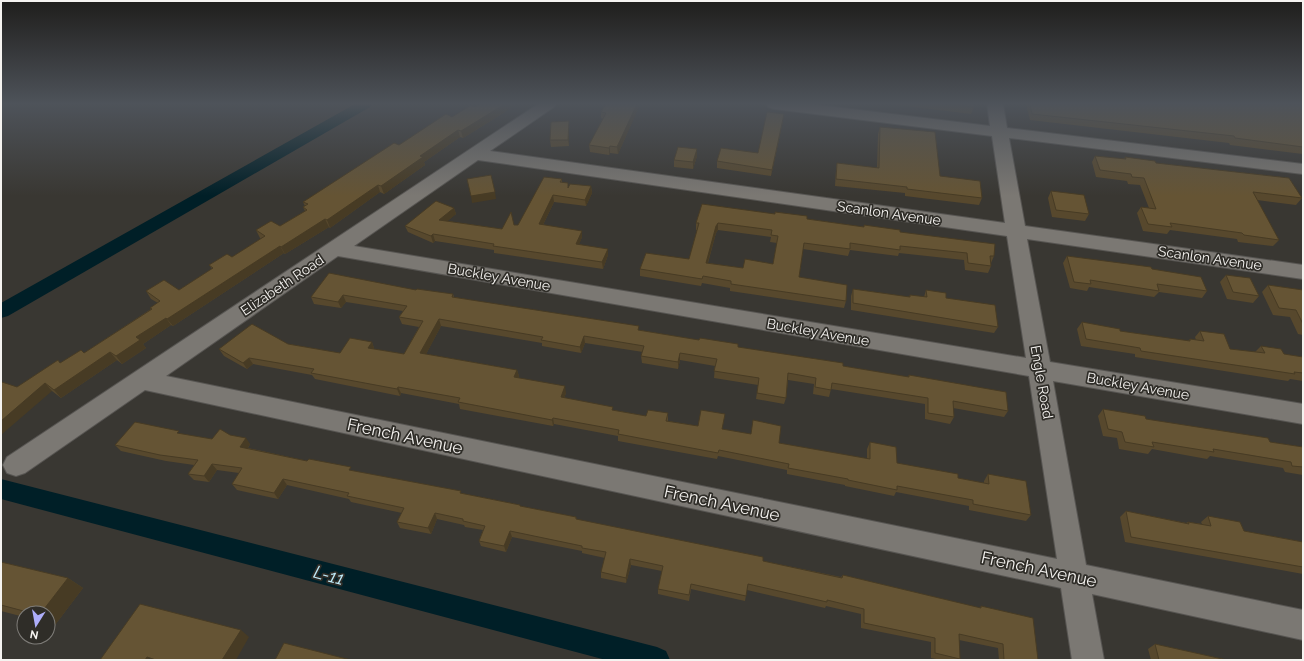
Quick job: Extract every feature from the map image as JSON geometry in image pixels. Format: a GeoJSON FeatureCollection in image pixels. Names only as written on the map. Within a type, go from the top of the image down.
{"type":"FeatureCollection","features":[{"type":"Feature","properties":{"kind":"street","name":"Elizabeth Road"},"geometry":{"type":"LineString","coordinates":[[16,465],[503,135]]}},
{"type":"Feature","properties":{"kind":"street","name":"Engle Road"},"geometry":{"type":"LineString","coordinates":[[1000,135],[1088,660]]}},
{"type":"Feature","properties":{"kind":"street"},"geometry":{"type":"LineString","coordinates":[[1023,135],[1303,169]]}},
{"type":"Feature","properties":{"kind":"street","name":"Scanlon Avenue"},"geometry":{"type":"LineString","coordinates":[[475,154],[1303,272]]}},
{"type":"Feature","properties":{"kind":"street","name":"Buckley Avenue"},"geometry":{"type":"LineString","coordinates":[[334,249],[1303,414]]}},
{"type":"Feature","properties":{"kind":"street","name":"French Avenue"},"geometry":{"type":"LineString","coordinates":[[142,380],[1303,625]]}},
{"type":"Feature","properties":{"kind":"building"},"geometry":{"type":"Polygon","coordinates":[[[414,135],[451,135],[420,156],[423,157],[381,186],[378,185],[327,220],[325,219],[281,247],[280,246],[167,319],[166,318],[136,337],[140,340],[116,356],[110,352],[54,390],[45,383],[1,421],[2,382],[17,387],[58,360],[60,363],[81,350],[84,353],[152,309],[150,308],[160,301],[146,291],[164,280],[179,290],[213,268],[209,265],[227,254],[232,257],[265,236],[256,230],[271,221],[280,226],[307,210],[303,207],[308,204],[303,202],[394,143],[399,145],[414,135]]]}},
{"type":"Feature","properties":{"kind":"building"},"geometry":{"type":"Polygon","coordinates":[[[550,135],[568,135],[568,140],[550,140],[550,135]]]}},
{"type":"Feature","properties":{"kind":"building"},"geometry":{"type":"Polygon","coordinates":[[[594,135],[623,135],[617,147],[610,146],[609,148],[589,145],[594,135]]]}},
{"type":"Feature","properties":{"kind":"building"},"geometry":{"type":"Polygon","coordinates":[[[762,135],[780,135],[772,170],[717,161],[721,148],[758,153],[762,135]]]}},
{"type":"Feature","properties":{"kind":"building"},"geometry":{"type":"Polygon","coordinates":[[[880,135],[935,135],[940,176],[980,181],[982,198],[907,189],[907,187],[836,179],[837,163],[879,168],[880,135]]]}},
{"type":"Feature","properties":{"kind":"building"},"geometry":{"type":"Polygon","coordinates":[[[1223,135],[1303,135],[1303,147],[1235,138],[1234,136],[1223,135]]]}},
{"type":"Feature","properties":{"kind":"building"},"geometry":{"type":"Polygon","coordinates":[[[678,147],[697,149],[693,162],[674,160],[678,147]]]}},
{"type":"Feature","properties":{"kind":"building"},"geometry":{"type":"Polygon","coordinates":[[[1095,156],[1126,159],[1125,157],[1155,161],[1156,163],[1289,178],[1302,198],[1253,192],[1279,240],[1244,235],[1242,233],[1170,223],[1172,227],[1148,224],[1141,207],[1156,209],[1144,178],[1132,177],[1131,174],[1100,170],[1095,156]]]}},
{"type":"Feature","properties":{"kind":"building"},"geometry":{"type":"Polygon","coordinates":[[[491,175],[495,192],[471,196],[467,179],[491,175]]]}},
{"type":"Feature","properties":{"kind":"building"},"geometry":{"type":"Polygon","coordinates":[[[544,177],[562,179],[560,182],[568,183],[568,188],[570,184],[591,186],[585,200],[553,195],[539,224],[582,231],[576,244],[608,249],[602,262],[493,246],[494,244],[433,234],[431,236],[405,226],[436,201],[454,208],[439,220],[502,229],[511,212],[514,225],[518,225],[544,177]]]}},
{"type":"Feature","properties":{"kind":"building"},"geometry":{"type":"Polygon","coordinates":[[[1051,191],[1084,195],[1089,214],[1056,210],[1051,191]]]}},
{"type":"Feature","properties":{"kind":"building"},"geometry":{"type":"Polygon","coordinates":[[[702,204],[775,214],[775,212],[807,216],[807,219],[864,227],[864,225],[900,230],[900,232],[995,244],[994,256],[990,256],[991,266],[968,263],[967,253],[900,246],[900,250],[850,243],[850,249],[804,243],[799,277],[847,285],[846,301],[731,284],[731,281],[703,276],[702,279],[640,269],[646,253],[689,259],[699,223],[696,223],[702,204]],[[718,223],[706,263],[743,268],[745,259],[773,264],[778,236],[771,235],[772,230],[718,223]]]}},
{"type":"Feature","properties":{"kind":"building"},"geometry":{"type":"Polygon","coordinates":[[[1067,256],[1151,267],[1152,269],[1201,277],[1207,291],[1157,284],[1159,291],[1090,280],[1091,284],[1074,282],[1067,256]]]}},
{"type":"Feature","properties":{"kind":"building"},"geometry":{"type":"Polygon","coordinates":[[[329,273],[416,290],[453,294],[452,297],[639,326],[638,330],[699,340],[700,338],[738,344],[738,347],[843,363],[843,366],[909,377],[909,375],[1006,392],[1008,411],[953,401],[954,417],[928,413],[928,398],[832,383],[831,390],[815,387],[816,378],[788,373],[786,398],[757,393],[759,378],[714,371],[717,359],[680,353],[678,362],[641,356],[644,346],[584,336],[580,347],[541,340],[543,337],[439,319],[420,353],[517,370],[514,377],[565,386],[561,397],[613,407],[612,410],[646,416],[648,410],[668,413],[666,421],[698,426],[701,410],[725,414],[722,429],[751,434],[753,420],[781,426],[779,443],[870,459],[870,442],[896,447],[897,463],[958,474],[958,478],[989,484],[988,474],[1026,481],[1031,515],[973,504],[973,500],[897,486],[897,490],[788,468],[789,464],[719,450],[718,453],[618,434],[619,430],[553,418],[552,420],[458,402],[460,398],[398,387],[397,389],[311,373],[314,369],[249,358],[243,363],[219,349],[252,324],[288,344],[340,353],[350,338],[372,342],[368,348],[404,354],[423,321],[399,317],[407,306],[343,295],[338,302],[311,297],[329,273]]]}},
{"type":"Feature","properties":{"kind":"building"},"geometry":{"type":"Polygon","coordinates":[[[1226,275],[1250,278],[1259,296],[1233,292],[1226,275]]]}},
{"type":"Feature","properties":{"kind":"building"},"geometry":{"type":"Polygon","coordinates":[[[1268,285],[1303,290],[1303,324],[1296,310],[1279,308],[1268,285]]]}},
{"type":"Feature","properties":{"kind":"building"},"geometry":{"type":"Polygon","coordinates":[[[853,289],[910,297],[910,295],[927,297],[926,290],[946,293],[946,298],[995,305],[998,327],[853,303],[853,289]]]}},
{"type":"Feature","properties":{"kind":"building"},"geometry":{"type":"Polygon","coordinates":[[[1082,322],[1120,329],[1120,331],[1190,341],[1190,339],[1204,341],[1200,331],[1224,334],[1230,349],[1265,353],[1261,346],[1281,349],[1284,354],[1303,357],[1303,373],[1294,372],[1295,374],[1141,351],[1140,348],[1086,339],[1082,322]]]}},
{"type":"Feature","properties":{"kind":"building"},"geometry":{"type":"Polygon","coordinates":[[[1103,409],[1145,416],[1146,419],[1268,438],[1270,442],[1303,447],[1303,467],[1292,466],[1291,462],[1213,449],[1214,452],[1152,442],[1154,447],[1125,442],[1122,432],[1108,429],[1103,409]]]}},
{"type":"Feature","properties":{"kind":"building"},"geometry":{"type":"Polygon","coordinates":[[[135,422],[179,431],[177,433],[212,439],[220,429],[230,435],[246,438],[240,447],[307,461],[309,459],[351,467],[349,470],[461,491],[460,493],[576,517],[576,519],[763,557],[763,561],[842,578],[843,575],[981,608],[981,606],[1033,618],[1038,660],[1004,660],[1003,644],[959,634],[960,659],[935,653],[935,638],[864,623],[864,609],[748,584],[746,596],[691,584],[689,595],[658,589],[663,566],[630,559],[626,578],[601,572],[606,552],[582,548],[582,546],[510,531],[504,546],[479,541],[485,526],[463,521],[463,519],[435,513],[428,528],[397,522],[404,508],[347,496],[349,493],[283,479],[274,493],[232,484],[242,468],[212,464],[204,476],[188,474],[198,460],[160,455],[115,445],[135,422]]]}},
{"type":"Feature","properties":{"kind":"building"},"geometry":{"type":"Polygon","coordinates":[[[1126,511],[1189,524],[1188,522],[1211,526],[1208,516],[1240,522],[1244,531],[1303,542],[1303,567],[1131,537],[1126,511]]]}},
{"type":"Feature","properties":{"kind":"building"},"geometry":{"type":"Polygon","coordinates":[[[1,562],[68,578],[47,605],[16,605],[16,609],[1,605],[1,562]]]}},
{"type":"Feature","properties":{"kind":"building"},"geometry":{"type":"Polygon","coordinates":[[[140,604],[241,630],[222,660],[156,660],[147,657],[145,660],[100,660],[140,604]]]}},
{"type":"Feature","properties":{"kind":"building"},"geometry":{"type":"Polygon","coordinates":[[[284,643],[351,660],[275,660],[284,643]]]}},
{"type":"Feature","properties":{"kind":"building"},"geometry":{"type":"Polygon","coordinates":[[[1155,644],[1227,660],[1159,660],[1155,644]]]}},
{"type":"Feature","properties":{"kind":"waterway"},"geometry":{"type":"LineString","coordinates":[[1,311],[311,135]]}},
{"type":"Feature","properties":{"kind":"waterway","name":"L-11"},"geometry":{"type":"LineString","coordinates":[[1,489],[657,660]]}}]}
